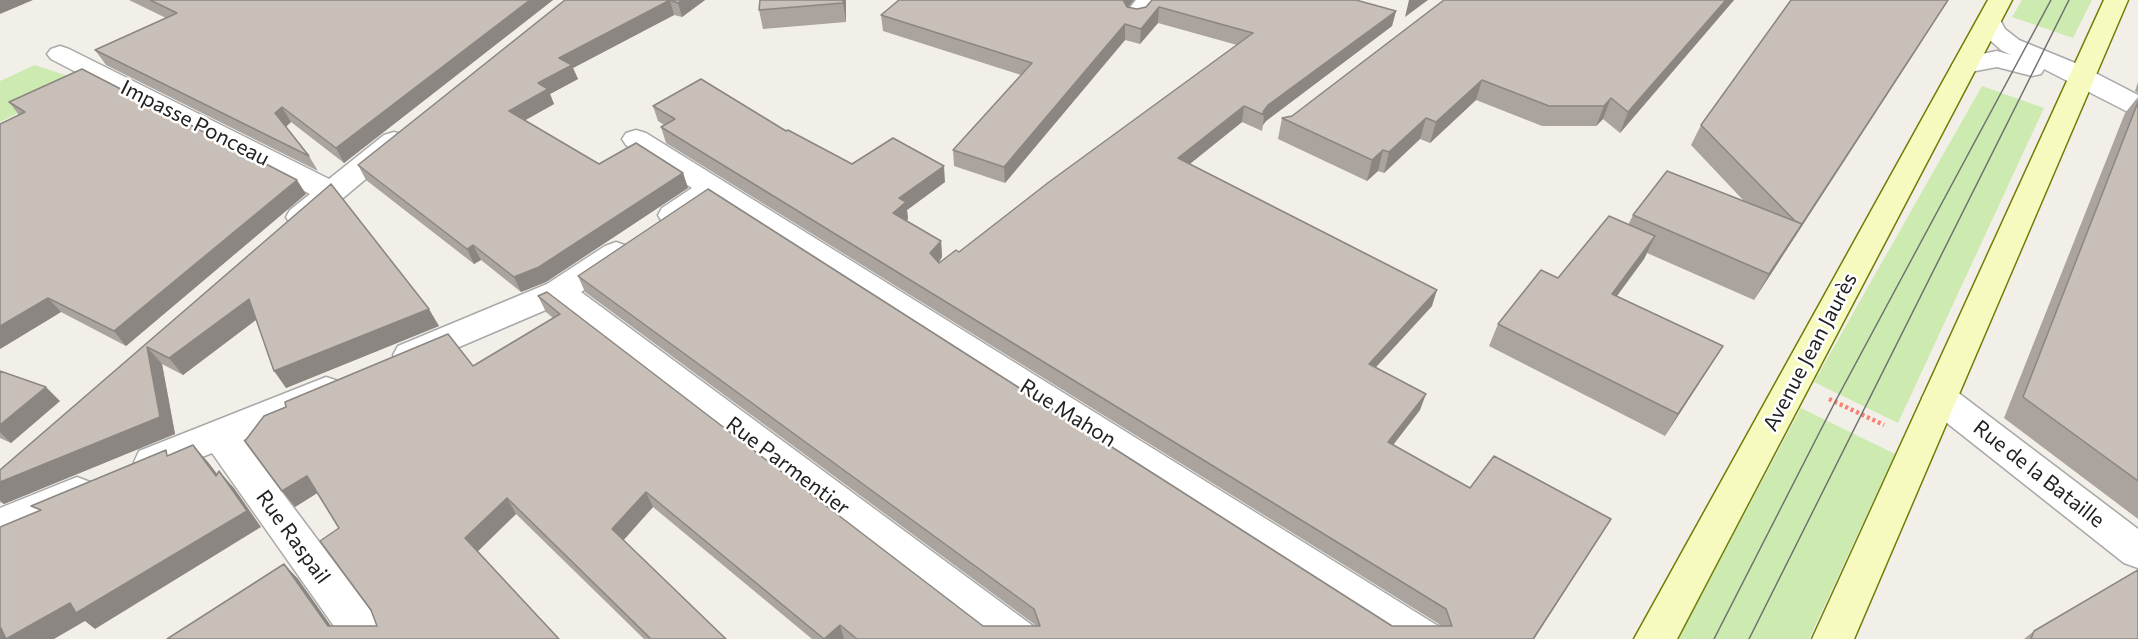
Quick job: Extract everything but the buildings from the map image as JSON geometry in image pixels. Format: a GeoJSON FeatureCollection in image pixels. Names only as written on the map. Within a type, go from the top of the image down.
{"type":"FeatureCollection","features":[{"type":"Feature","properties":{"kind":"main road"},"geometry":{"type":"LineString","coordinates":[[1833,639],[2116,0]]}},
{"type":"Feature","properties":{"kind":"main road","name":"Avenue Jean Jaurès"},"geometry":{"type":"LineString","coordinates":[[1655,639],[1995,11]]}},
{"type":"Feature","properties":{"kind":"street"},"geometry":{"type":"LineString","coordinates":[[1995,11],[1995,33],[2005,42],[2083,77],[2138,106]]}},
{"type":"Feature","properties":{"kind":"street","name":"Impasse Ponceau"},"geometry":{"type":"LineString","coordinates":[[60,54],[330,192]]}},
{"type":"Feature","properties":{"kind":"street"},"geometry":{"type":"LineString","coordinates":[[1965,65],[1989,58],[2017,63],[2043,72],[2054,79],[2066,92],[2068,108]]}},
{"type":"Feature","properties":{"kind":"street"},"geometry":{"type":"LineString","coordinates":[[276,238],[414,125]]}},
{"type":"Feature","properties":{"kind":"street","name":"Rue Mahon"},"geometry":{"type":"LineString","coordinates":[[636,139],[1423,639]]}},
{"type":"Feature","properties":{"kind":"street"},"geometry":{"type":"LineString","coordinates":[[383,366],[558,292],[713,188]]}},
{"type":"Feature","properties":{"kind":"street","name":"Rue Parmentier"},"geometry":{"type":"LineString","coordinates":[[558,292],[1018,639]]}},
{"type":"Feature","properties":{"kind":"street"},"geometry":{"type":"LineString","coordinates":[[0,525],[350,380]]}},
{"type":"Feature","properties":{"kind":"street","name":"Rue de la Bataille"},"geometry":{"type":"LineString","coordinates":[[1940,398],[2138,551]]}},
{"type":"Feature","properties":{"kind":"street","name":"Rue Raspail"},"geometry":{"type":"LineString","coordinates":[[219,435],[367,639]]}},
{"type":"Feature","properties":{"kind":"path"},"geometry":{"type":"LineString","coordinates":[[1794,382],[1920,442]]}},
{"type":"Feature","properties":{"kind":"green space"},"geometry":{"type":"Polygon","coordinates":[[[2022,0],[2092,0],[2073,38],[2012,17],[2022,0]]]}},
{"type":"Feature","properties":{"kind":"green space"},"geometry":{"type":"Polygon","coordinates":[[[35,65],[83,81],[0,122],[0,81],[35,65]]]}},
{"type":"Feature","properties":{"kind":"green space"},"geometry":{"type":"Polygon","coordinates":[[[1982,86],[2044,108],[1898,423],[1814,382],[1982,86]]]}},
{"type":"Feature","properties":{"kind":"green space"},"geometry":{"type":"Polygon","coordinates":[[[1801,408],[1895,454],[1809,639],[1678,639],[1801,408]]]}},
{"type":"Feature","properties":{"kind":"tram line"},"geometry":{"type":"LineString","coordinates":[[1714,639],[1835,402],[2051,0]]}},
{"type":"Feature","properties":{"kind":"tram line"},"geometry":{"type":"LineString","coordinates":[[1749,639],[2069,0]]}}]}
